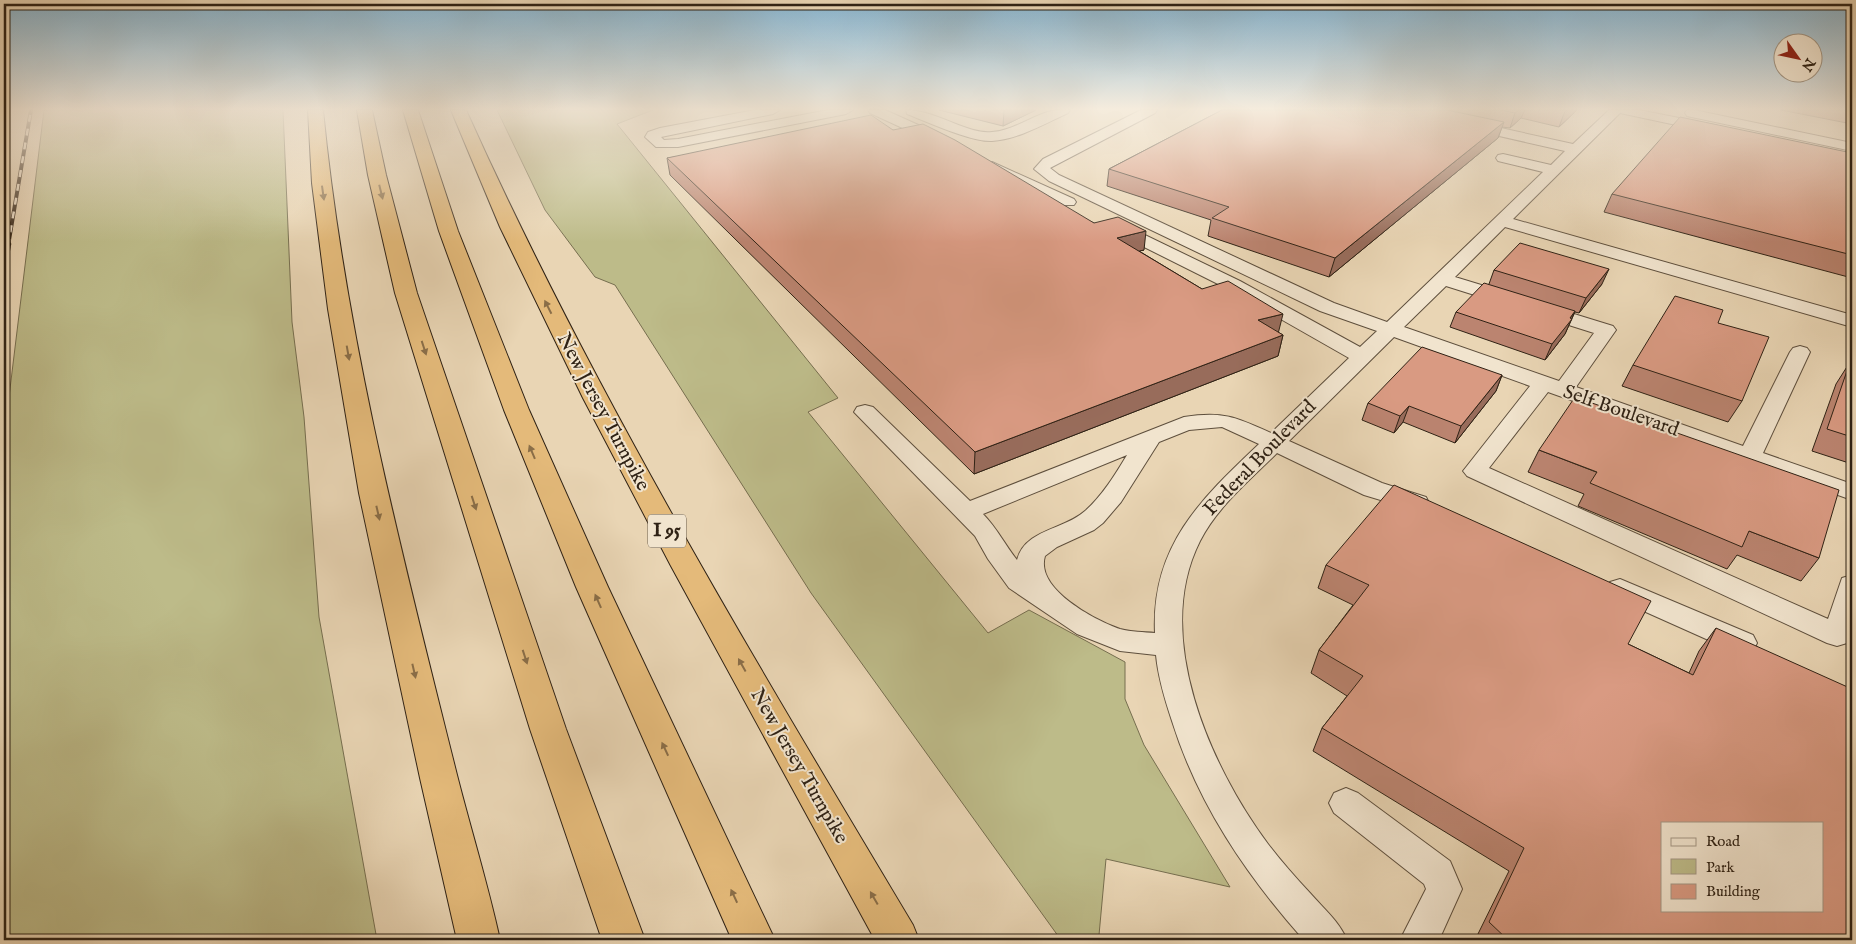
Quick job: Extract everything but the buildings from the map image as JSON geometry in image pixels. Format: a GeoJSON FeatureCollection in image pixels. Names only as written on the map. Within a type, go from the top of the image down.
{"type":"FeatureCollection","features":[{"type":"Feature","properties":{"kind":"highway"},"geometry":{"type":"LineString","coordinates":[[319,154],[339,309],[373,493],[439,778],[479,940]]}},
{"type":"Feature","properties":{"kind":"highway"},"geometry":{"type":"LineString","coordinates":[[373,154],[406,294],[548,729],[624,940]]}},
{"type":"Feature","properties":{"kind":"highway"},"geometry":{"type":"LineString","coordinates":[[422,154],[465,280],[532,451],[639,691],[754,940]]}},
{"type":"Feature","properties":{"kind":"highway","name":"New Jersey Turnpike"},"geometry":{"type":"LineString","coordinates":[[477,154],[527,266],[608,425],[898,940]]}},
{"type":"Feature","properties":{"kind":"street","name":"Self Boulevard"},"geometry":{"type":"LineString","coordinates":[[1064,154],[1048,162],[1041,169],[1054,178],[1327,306],[1389,330],[1852,492]]}},
{"type":"Feature","properties":{"kind":"street","name":"Federal Boulevard"},"geometry":{"type":"LineString","coordinates":[[1328,940],[1282,889],[1248,844],[1223,800],[1188,726],[1174,677],[1170,645],[1169,624],[1179,562],[1186,544],[1199,521],[1219,496],[1570,154]]}},
{"type":"Feature","properties":{"kind":"street"},"geometry":{"type":"LineString","coordinates":[[1829,154],[1852,159]]}},
{"type":"Feature","properties":{"kind":"street"},"geometry":{"type":"LineString","coordinates":[[976,158],[1081,208]]}},
{"type":"Feature","properties":{"kind":"street"},"geometry":{"type":"LineString","coordinates":[[1503,158],[1554,170]]}},
{"type":"Feature","properties":{"kind":"street"},"geometry":{"type":"LineString","coordinates":[[1105,220],[1234,284],[1362,356]]}},
{"type":"Feature","properties":{"kind":"street"},"geometry":{"type":"LineString","coordinates":[[1502,220],[1852,321]]}},
{"type":"Feature","properties":{"kind":"street"},"geometry":{"type":"LineString","coordinates":[[1442,279],[1606,330],[1475,471],[1845,638],[1852,585]]}},
{"type":"Feature","properties":{"kind":"street"},"geometry":{"type":"LineString","coordinates":[[1750,456],[1800,352]]}},
{"type":"Feature","properties":{"kind":"street"},"geometry":{"type":"LineString","coordinates":[[864,412],[985,531],[997,553],[1019,581],[1087,628],[1120,640],[1170,645]]}},
{"type":"Feature","properties":{"kind":"street"},"geometry":{"type":"LineString","coordinates":[[966,512],[1184,424],[1209,419],[1224,420],[1373,489],[1437,509]]}},
{"type":"Feature","properties":{"kind":"street"},"geometry":{"type":"LineString","coordinates":[[1051,602],[1040,586],[1029,562],[1032,552],[1040,545],[1085,524],[1098,512],[1150,438]]}},
{"type":"Feature","properties":{"kind":"street"},"geometry":{"type":"LineString","coordinates":[[1600,580],[1762,651]]}},
{"type":"Feature","properties":{"kind":"street"},"geometry":{"type":"LineString","coordinates":[[1346,803],[1437,873],[1444,890],[1434,915],[1419,940]]}},
{"type":"Feature","properties":{"kind":"green space"},"geometry":{"type":"Polygon","coordinates":[[[39,154],[285,154],[292,322],[304,417],[319,617],[377,940],[4,940],[4,438],[39,154]]]}},
{"type":"Feature","properties":{"kind":"green space"},"geometry":{"type":"Polygon","coordinates":[[[518,154],[641,154],[838,398],[808,412],[988,633],[1029,610],[1125,662],[1125,699],[1144,745],[1230,887],[1106,859],[1099,935],[1104,940],[1061,940],[811,593],[615,285],[595,277],[545,210],[518,154]]]}},
{"type":"Feature","properties":{"kind":"railway"},"geometry":{"type":"LineString","coordinates":[[8,246],[24,154]]}},
{"type":"Feature","properties":{"kind":"railway"},"geometry":{"type":"LineString","coordinates":[[4,272],[9,244]]}}]}
